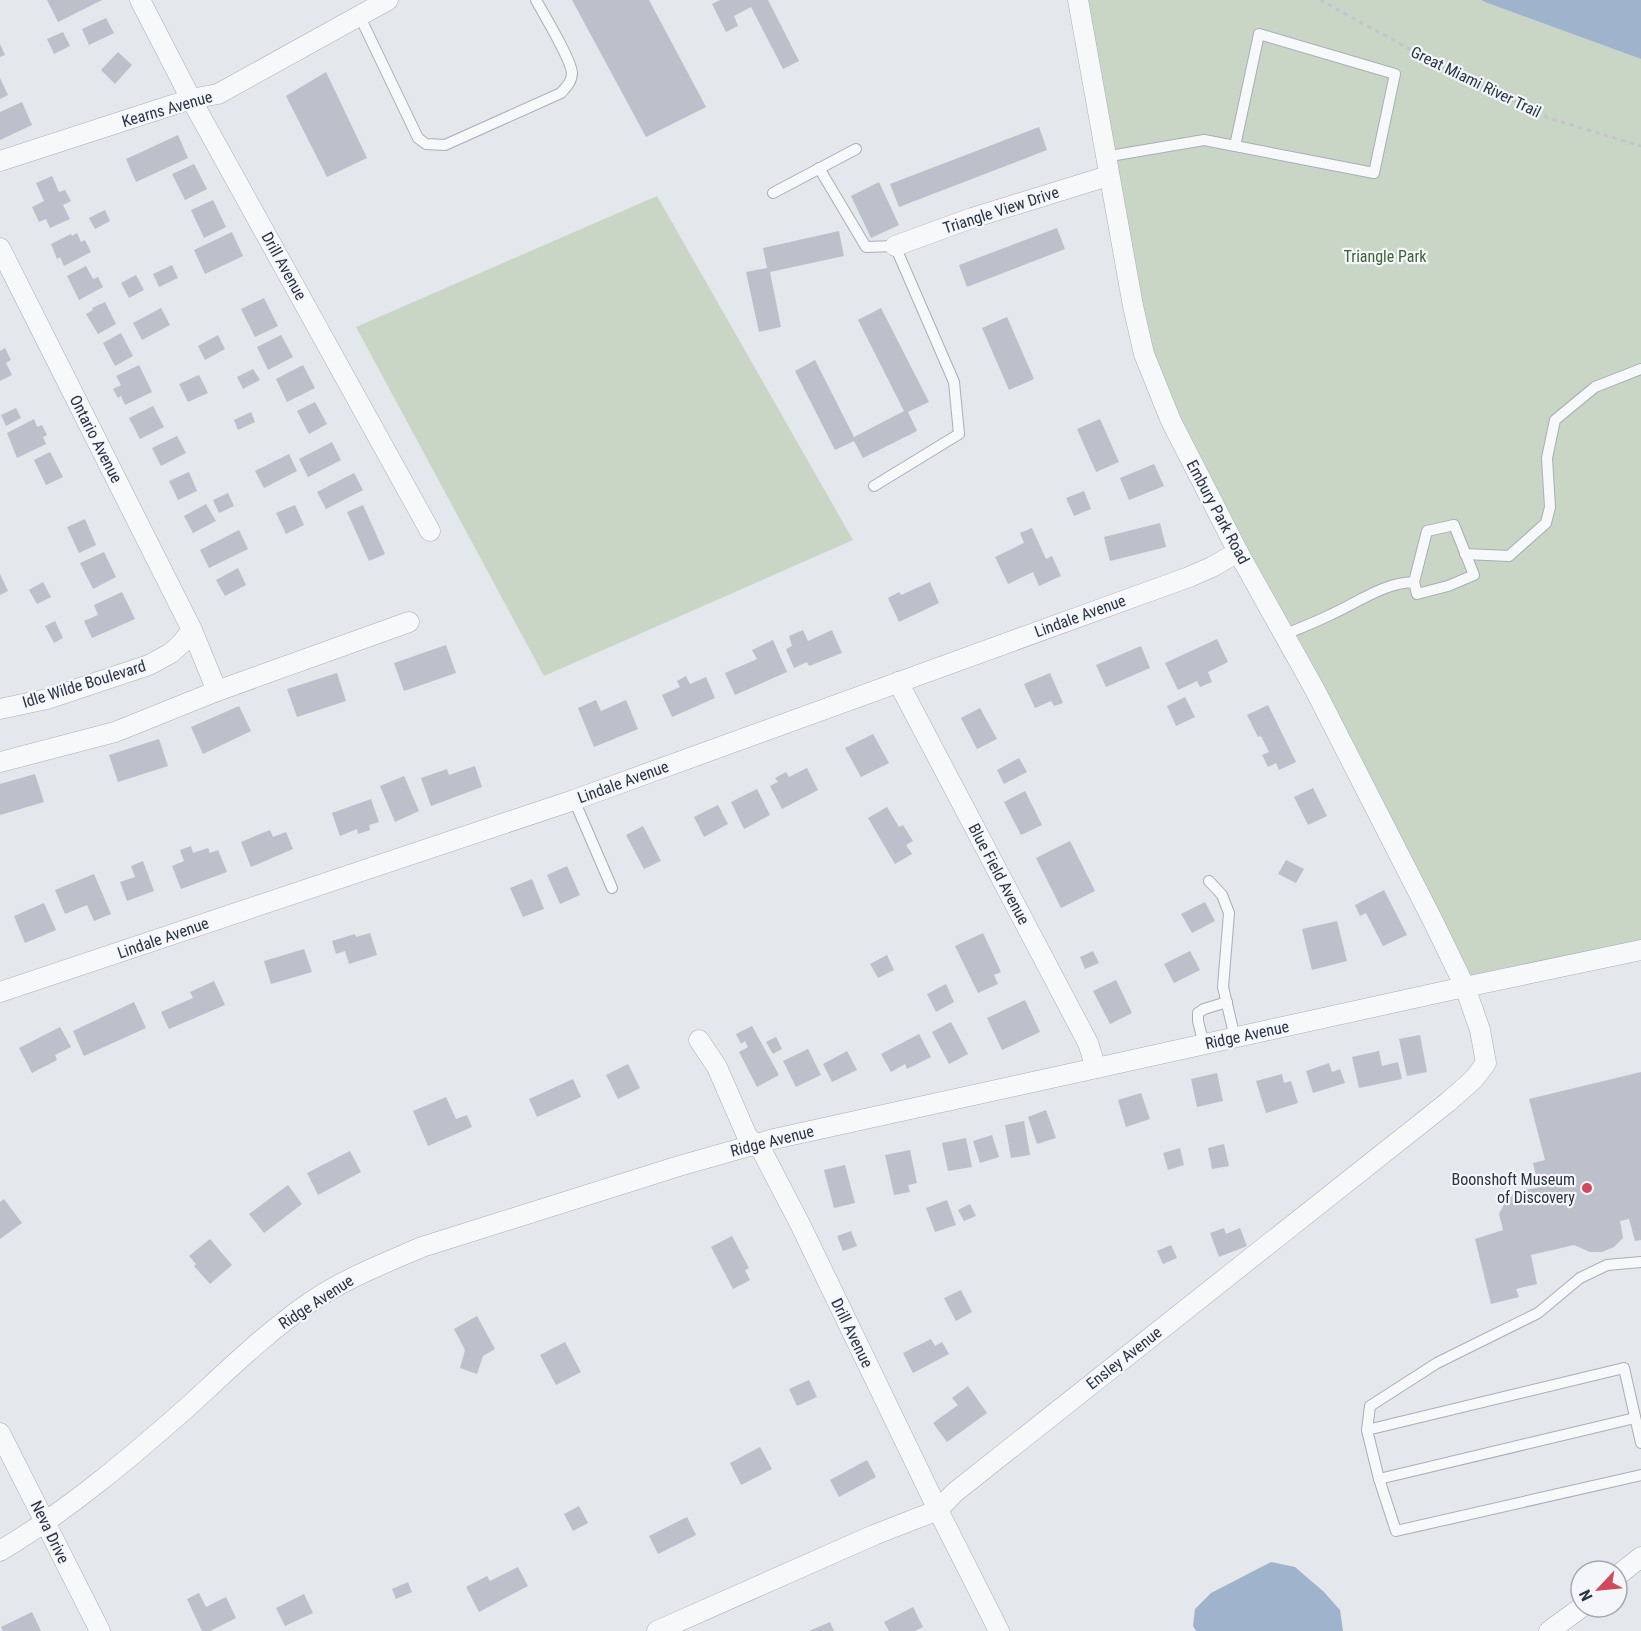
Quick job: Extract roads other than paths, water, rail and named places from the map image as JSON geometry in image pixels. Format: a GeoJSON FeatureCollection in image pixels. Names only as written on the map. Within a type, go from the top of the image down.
{"type":"FeatureCollection","features":[{"type":"Feature","properties":{"kind":"street","name":"Drill Avenue"},"geometry":{"type":"LineString","coordinates":[[140,0],[191,99],[430,531]]}},
{"type":"Feature","properties":{"kind":"street","name":"Kearns Avenue"},"geometry":{"type":"LineString","coordinates":[[0,160],[191,99],[218,94],[388,0]]}},
{"type":"Feature","properties":{"kind":"street","name":"Embury Park Road"},"geometry":{"type":"LineString","coordinates":[[1078,0],[1104,156],[1144,354],[1171,421],[1238,552],[1367,790],[1465,987]]}},
{"type":"Feature","properties":{"kind":"street","name":"Triangle View Drive"},"geometry":{"type":"LineString","coordinates":[[895,246],[972,218],[1108,176]]}},
{"type":"Feature","properties":{"kind":"street","name":"Ontario Avenue"},"geometry":{"type":"LineString","coordinates":[[0,248],[192,630],[217,691]]}},
{"type":"Feature","properties":{"kind":"street","name":"Lindale Avenue"},"geometry":{"type":"LineString","coordinates":[[0,992],[574,800],[1189,577],[1238,552]]}},
{"type":"Feature","properties":{"kind":"street"},"geometry":{"type":"LineString","coordinates":[[0,762],[115,732],[217,691],[409,622]]}},
{"type":"Feature","properties":{"kind":"street","name":"Idle Wilde Boulevard"},"geometry":{"type":"LineString","coordinates":[[0,709],[47,699],[149,665],[171,653],[192,630]]}},
{"type":"Feature","properties":{"kind":"street","name":"Blue Field Avenue"},"geometry":{"type":"LineString","coordinates":[[898,682],[1088,1043],[1096,1068]]}},
{"type":"Feature","properties":{"kind":"street","name":"Ridge Avenue"},"geometry":{"type":"LineString","coordinates":[[0,1551],[46,1522],[121,1465],[276,1327],[344,1282],[422,1247],[755,1144],[1641,950]]}},
{"type":"Feature","properties":{"kind":"street","name":"Ensley Avenue"},"geometry":{"type":"LineString","coordinates":[[657,1631],[874,1535],[938,1510],[954,1493],[1371,1164],[1474,1079],[1486,1063],[1480,1030],[1465,987]]}},
{"type":"Feature","properties":{"kind":"street","name":"Drill Avenue"},"geometry":{"type":"LineString","coordinates":[[699,1040],[717,1067],[747,1136],[762,1151],[804,1233],[999,1631]]}},
{"type":"Feature","properties":{"kind":"street","name":"Neva Drive"},"geometry":{"type":"LineString","coordinates":[[0,1433],[100,1631]]}},
{"type":"Feature","properties":{"kind":"street"},"geometry":{"type":"LineString","coordinates":[[1629,1566],[1641,1557]]}},
{"type":"Feature","properties":{"kind":"street"},"geometry":{"type":"LineString","coordinates":[[1549,1631],[1569,1616]]}},
{"type":"Feature","properties":{"kind":"lane"},"geometry":{"type":"LineString","coordinates":[[360,17],[418,138],[426,144],[445,145],[561,93],[569,85],[572,74],[568,61],[536,0]]}},
{"type":"Feature","properties":{"kind":"lane"},"geometry":{"type":"LineString","coordinates":[[1104,156],[1204,140],[1374,173],[1395,74],[1259,34],[1235,146]]}},
{"type":"Feature","properties":{"kind":"lane"},"geometry":{"type":"LineString","coordinates":[[773,193],[856,149]]}},
{"type":"Feature","properties":{"kind":"lane"},"geometry":{"type":"LineString","coordinates":[[819,168],[866,247],[895,246],[954,382],[959,434],[874,486]]}},
{"type":"Feature","properties":{"kind":"lane"},"geometry":{"type":"LineString","coordinates":[[1465,554],[1509,556],[1546,524],[1550,507],[1546,458],[1555,420],[1595,387],[1641,369]]}},
{"type":"Feature","properties":{"kind":"lane"},"geometry":{"type":"LineString","coordinates":[[1454,525],[1474,575],[1449,586],[1417,594],[1414,582],[1427,531],[1454,525]]}},
{"type":"Feature","properties":{"kind":"lane"},"geometry":{"type":"LineString","coordinates":[[1284,635],[1333,614],[1363,597],[1398,583],[1414,582]]}},
{"type":"Feature","properties":{"kind":"lane"},"geometry":{"type":"LineString","coordinates":[[574,800],[612,888]]}},
{"type":"Feature","properties":{"kind":"lane"},"geometry":{"type":"LineString","coordinates":[[1209,881],[1222,895],[1229,913],[1223,987],[1235,1038]]}},
{"type":"Feature","properties":{"kind":"lane"},"geometry":{"type":"LineString","coordinates":[[1204,1045],[1198,1013],[1227,1002]]}},
{"type":"Feature","properties":{"kind":"lane"},"geometry":{"type":"LineString","coordinates":[[1641,1262],[1607,1265],[1580,1278],[1538,1313],[1437,1363],[1370,1406],[1367,1430],[1379,1479],[1396,1531],[1641,1475]]}},
{"type":"Feature","properties":{"kind":"lane"},"geometry":{"type":"LineString","coordinates":[[1367,1430],[1624,1368],[1641,1443]]}},
{"type":"Feature","properties":{"kind":"lane"},"geometry":{"type":"LineString","coordinates":[[1379,1479],[1635,1418]]}},
{"type":"Feature","properties":{"kind":"water"},"geometry":{"type":"Polygon","coordinates":[[[1481,0],[1641,0],[1641,59],[1485,2],[1481,0]]]}},
{"type":"Feature","properties":{"kind":"water"},"geometry":{"type":"Polygon","coordinates":[[[1271,1562],[1295,1567],[1324,1592],[1340,1610],[1343,1631],[1196,1631],[1193,1626],[1195,1609],[1211,1593],[1271,1562]]]}},
{"type":"Feature","properties":{"kind":"place","name":"Boonshoft Museum of Discovery"},"geometry":{"type":"Point","coordinates":[1587,1188]}},
{"type":"Feature","properties":{"kind":"park label","name":"Triangle Park"},"geometry":{"type":"Point","coordinates":[1385,256]}}]}
